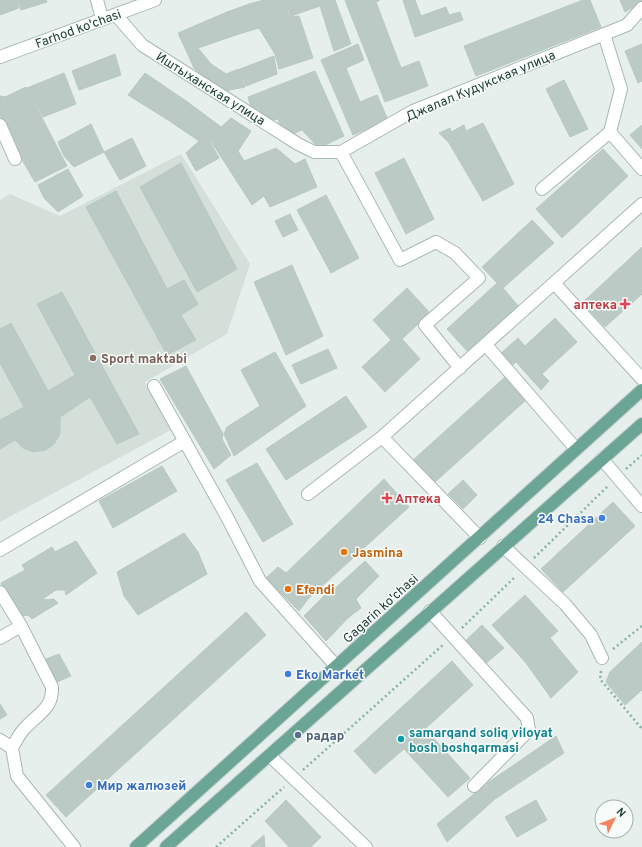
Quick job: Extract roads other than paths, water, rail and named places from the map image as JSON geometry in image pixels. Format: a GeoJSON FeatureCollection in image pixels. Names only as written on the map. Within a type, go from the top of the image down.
{"type":"FeatureCollection","features":[{"type":"Feature","properties":{"kind":"main road","name":"Gagarin ko'chasi"},"geometry":{"type":"LineString","coordinates":[[136,847],[480,538],[642,390]]}},
{"type":"Feature","properties":{"kind":"main road"},"geometry":{"type":"LineString","coordinates":[[166,847],[642,424]]}},
{"type":"Feature","properties":{"kind":"street"},"geometry":{"type":"LineString","coordinates":[[97,0],[102,18]]}},
{"type":"Feature","properties":{"kind":"street","name":"Farhod ko'chasi"},"geometry":{"type":"LineString","coordinates":[[0,56],[155,0]]}},
{"type":"Feature","properties":{"kind":"street","name":"Джалал Кудукская улица"},"geometry":{"type":"LineString","coordinates":[[314,152],[341,152],[414,111],[627,25],[642,8]]}},
{"type":"Feature","properties":{"kind":"street","name":"Иштыханская улица"},"geometry":{"type":"LineString","coordinates":[[116,15],[142,45],[298,144],[314,152]]}},
{"type":"Feature","properties":{"kind":"street"},"geometry":{"type":"LineString","coordinates":[[542,189],[610,132],[621,89],[604,34]]}},
{"type":"Feature","properties":{"kind":"street"},"geometry":{"type":"LineString","coordinates":[[0,125],[15,159]]}},
{"type":"Feature","properties":{"kind":"street"},"geometry":{"type":"LineString","coordinates":[[610,132],[642,169]]}},
{"type":"Feature","properties":{"kind":"street"},"geometry":{"type":"LineString","coordinates":[[341,152],[400,260],[436,242],[455,253],[479,278],[425,325],[460,368]]}},
{"type":"Feature","properties":{"kind":"street"},"geometry":{"type":"LineString","coordinates":[[308,494],[382,437],[642,204]]}},
{"type":"Feature","properties":{"kind":"street"},"geometry":{"type":"LineString","coordinates":[[554,283],[642,379]]}},
{"type":"Feature","properties":{"kind":"street"},"geometry":{"type":"LineString","coordinates":[[486,345],[576,449]]}},
{"type":"Feature","properties":{"kind":"street"},"geometry":{"type":"LineString","coordinates":[[154,386],[260,581],[336,666]]}},
{"type":"Feature","properties":{"kind":"street"},"geometry":{"type":"LineString","coordinates":[[382,437],[480,538]]}},
{"type":"Feature","properties":{"kind":"street"},"geometry":{"type":"LineString","coordinates":[[0,550],[185,441]]}},
{"type":"Feature","properties":{"kind":"street"},"geometry":{"type":"LineString","coordinates":[[602,459],[642,506]]}},
{"type":"Feature","properties":{"kind":"street"},"geometry":{"type":"LineString","coordinates":[[503,546],[565,604],[591,635],[602,658]]}},
{"type":"Feature","properties":{"kind":"street"},"geometry":{"type":"LineString","coordinates":[[0,592],[21,626],[52,687],[53,697],[48,705],[25,727],[12,748]]}},
{"type":"Feature","properties":{"kind":"street"},"geometry":{"type":"LineString","coordinates":[[430,611],[527,718],[529,730],[474,786]]}},
{"type":"Feature","properties":{"kind":"street"},"geometry":{"type":"LineString","coordinates":[[0,638],[21,626]]}},
{"type":"Feature","properties":{"kind":"street"},"geometry":{"type":"LineString","coordinates":[[0,740],[12,748],[17,776],[74,847]]}},
{"type":"Feature","properties":{"kind":"street"},"geometry":{"type":"LineString","coordinates":[[270,756],[366,847]]}},
{"type":"Feature","properties":{"kind":"place","name":"аптека"},"geometry":{"type":"Point","coordinates":[625,304]}},
{"type":"Feature","properties":{"kind":"place","name":"Sport maktabi"},"geometry":{"type":"Point","coordinates":[93,358]}},
{"type":"Feature","properties":{"kind":"place","name":"Аптека"},"geometry":{"type":"Point","coordinates":[387,498]}},
{"type":"Feature","properties":{"kind":"place","name":"24 Chasa"},"geometry":{"type":"Point","coordinates":[602,518]}},
{"type":"Feature","properties":{"kind":"place","name":"Jasmina"},"geometry":{"type":"Point","coordinates":[344,552]}},
{"type":"Feature","properties":{"kind":"place","name":"Efendi"},"geometry":{"type":"Point","coordinates":[288,589]}},
{"type":"Feature","properties":{"kind":"place","name":"Eko Market"},"geometry":{"type":"Point","coordinates":[288,674]}},
{"type":"Feature","properties":{"kind":"place","name":"радар"},"geometry":{"type":"Point","coordinates":[298,735]}},
{"type":"Feature","properties":{"kind":"place","name":"samarqand soliq viloyat bosh boshqarmasi"},"geometry":{"type":"Point","coordinates":[401,739]}},
{"type":"Feature","properties":{"kind":"place","name":"Мир жалюзей"},"geometry":{"type":"Point","coordinates":[89,785]}}]}
